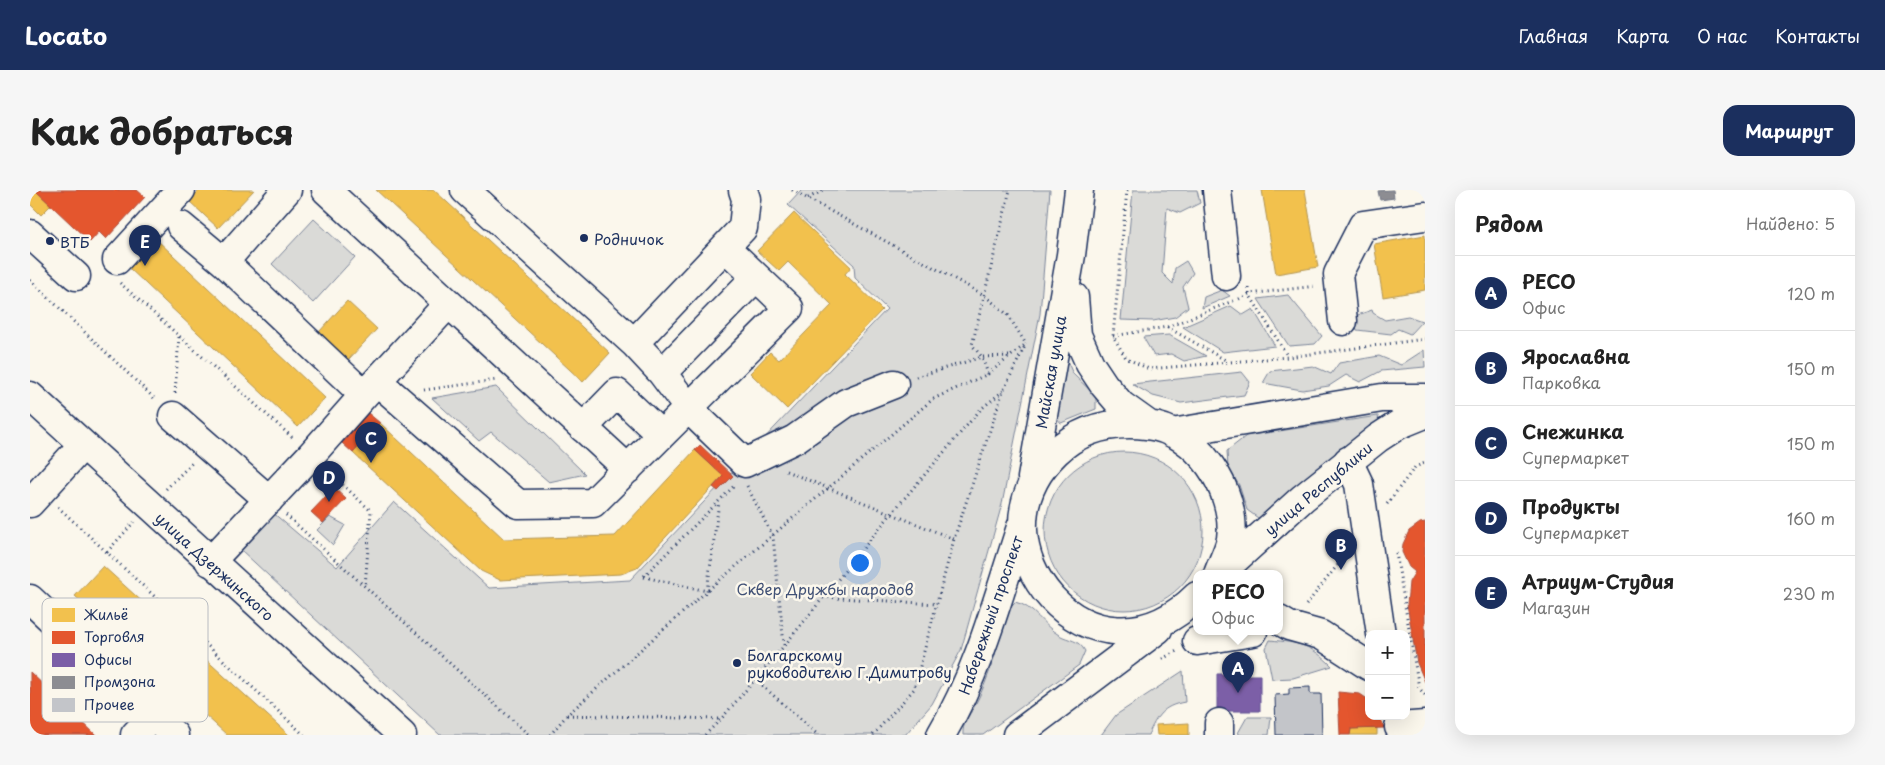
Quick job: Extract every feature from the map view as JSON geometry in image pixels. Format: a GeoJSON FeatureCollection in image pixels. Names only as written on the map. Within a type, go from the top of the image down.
{"type":"FeatureCollection","features":[{"type":"Feature","properties":{"kind":"main road"},"geometry":{"type":"LineString","coordinates":[[115,269],[181,190]]}},
{"type":"Feature","properties":{"kind":"main road"},"geometry":{"type":"LineString","coordinates":[[224,262],[288,190]]}},
{"type":"Feature","properties":{"kind":"main road"},"geometry":{"type":"LineString","coordinates":[[326,190],[628,469]]}},
{"type":"Feature","properties":{"kind":"main road"},"geometry":{"type":"LineString","coordinates":[[465,190],[634,343],[662,373],[689,408],[744,470],[795,440],[846,403],[894,384]]}},
{"type":"Feature","properties":{"kind":"main road"},"geometry":{"type":"LineString","coordinates":[[634,343],[743,228],[746,199],[743,190]]}},
{"type":"Feature","properties":{"kind":"main road","name":"Майская улица"},"geometry":{"type":"LineString","coordinates":[[1030,489],[1071,255],[1079,190]]}},
{"type":"Feature","properties":{"kind":"main road"},"geometry":{"type":"LineString","coordinates":[[1217,190],[1237,281]]}},
{"type":"Feature","properties":{"kind":"main road"},"geometry":{"type":"LineString","coordinates":[[1344,322],[1338,274],[1363,225],[1425,216]]}},
{"type":"Feature","properties":{"kind":"main road"},"geometry":{"type":"LineString","coordinates":[[181,226],[518,504],[593,503],[789,308],[725,247]]}},
{"type":"Feature","properties":{"kind":"main road"},"geometry":{"type":"LineString","coordinates":[[30,234],[76,276]]}},
{"type":"Feature","properties":{"kind":"main road","name":"Майская улица"},"geometry":{"type":"LineString","coordinates":[[1071,255],[1077,335],[1090,364],[1121,405],[1199,451],[1218,477],[1229,507],[1230,539],[1219,570]]}},
{"type":"Feature","properties":{"kind":"main road"},"geometry":{"type":"LineString","coordinates":[[662,373],[756,277]]}},
{"type":"Feature","properties":{"kind":"main road"},"geometry":{"type":"LineString","coordinates":[[210,562],[312,455],[378,390],[448,304]]}},
{"type":"Feature","properties":{"kind":"main road"},"geometry":{"type":"LineString","coordinates":[[583,428],[617,393],[661,435]]}},
{"type":"Feature","properties":{"kind":"main road","name":"улица Дзержинского"},"geometry":{"type":"LineString","coordinates":[[30,396],[82,446],[402,735]]}},
{"type":"Feature","properties":{"kind":"main road"},"geometry":{"type":"LineString","coordinates":[[1191,602],[1152,627],[1130,632],[1101,628],[1074,617],[1052,600],[1035,576],[1025,549],[1023,520],[1030,489],[1044,464],[1065,443],[1091,429],[1120,423],[1161,429],[1382,398],[1425,398]]}},
{"type":"Feature","properties":{"kind":"main road","name":"улица Республики"},"geometry":{"type":"LineString","coordinates":[[1222,570],[1303,498],[1348,461],[1398,425],[1425,414]]}},
{"type":"Feature","properties":{"kind":"main road"},"geometry":{"type":"LineString","coordinates":[[173,416],[269,500]]}},
{"type":"Feature","properties":{"kind":"main road"},"geometry":{"type":"LineString","coordinates":[[36,497],[82,446]]}},
{"type":"Feature","properties":{"kind":"main road"},"geometry":{"type":"LineString","coordinates":[[1348,461],[1359,484],[1381,630]]}},
{"type":"Feature","properties":{"kind":"main road","name":"Набережный проспект"},"geometry":{"type":"LineString","coordinates":[[941,735],[960,702],[974,669],[1023,520]]}},
{"type":"Feature","properties":{"kind":"main road"},"geometry":{"type":"LineString","coordinates":[[30,599],[42,612]]}},
{"type":"Feature","properties":{"kind":"main road"},"geometry":{"type":"LineString","coordinates":[[1017,735],[1191,602]]}},
{"type":"Feature","properties":{"kind":"main road"},"geometry":{"type":"LineString","coordinates":[[1283,624],[1321,635],[1365,663]]}},
{"type":"Feature","properties":{"kind":"main road"},"geometry":{"type":"LineString","coordinates":[[1197,641],[1234,635]]}},
{"type":"Feature","properties":{"kind":"main road"},"geometry":{"type":"LineString","coordinates":[[144,725],[174,735]]}},
{"type":"Feature","properties":{"kind":"path"},"geometry":{"type":"LineString","coordinates":[[792,190],[984,295],[1008,315],[1026,344]]}},
{"type":"Feature","properties":{"kind":"path"},"geometry":{"type":"LineString","coordinates":[[808,199],[825,190]]}},
{"type":"Feature","properties":{"kind":"path"},"geometry":{"type":"LineString","coordinates":[[988,374],[982,357],[972,345],[1010,190]]}},
{"type":"Feature","properties":{"kind":"path"},"geometry":{"type":"LineString","coordinates":[[1127,190],[1113,336],[1126,358],[1149,369],[1288,357],[1425,339]]}},
{"type":"Feature","properties":{"kind":"path"},"geometry":{"type":"LineString","coordinates":[[115,269],[179,336],[371,510],[365,586]]}},
{"type":"Feature","properties":{"kind":"path"},"geometry":{"type":"LineString","coordinates":[[30,280],[173,416]]}},
{"type":"Feature","properties":{"kind":"path"},"geometry":{"type":"LineString","coordinates":[[1237,281],[1250,294],[1288,357]]}},
{"type":"Feature","properties":{"kind":"path"},"geometry":{"type":"LineString","coordinates":[[1113,336],[1167,327],[1250,294],[1339,282]]}},
{"type":"Feature","properties":{"kind":"path"},"geometry":{"type":"LineString","coordinates":[[1167,327],[1228,362]]}},
{"type":"Feature","properties":{"kind":"path"},"geometry":{"type":"LineString","coordinates":[[173,416],[179,336]]}},
{"type":"Feature","properties":{"kind":"path"},"geometry":{"type":"LineString","coordinates":[[550,735],[567,715],[707,591],[773,537],[933,399],[988,374],[1026,344]]}},
{"type":"Feature","properties":{"kind":"path"},"geometry":{"type":"LineString","coordinates":[[873,735],[914,689],[954,539],[1003,391],[1026,344]]}},
{"type":"Feature","properties":{"kind":"path"},"geometry":{"type":"LineString","coordinates":[[894,384],[982,357],[1010,356]]}},
{"type":"Feature","properties":{"kind":"path"},"geometry":{"type":"LineString","coordinates":[[378,390],[527,376]]}},
{"type":"Feature","properties":{"kind":"path"},"geometry":{"type":"LineString","coordinates":[[705,735],[784,646],[891,514],[981,409],[1003,391]]}},
{"type":"Feature","properties":{"kind":"path"},"geometry":{"type":"LineString","coordinates":[[707,591],[644,577],[719,502],[744,470],[773,537],[784,646]]}},
{"type":"Feature","properties":{"kind":"path"},"geometry":{"type":"LineString","coordinates":[[784,470],[954,539]]}},
{"type":"Feature","properties":{"kind":"path"},"geometry":{"type":"LineString","coordinates":[[36,497],[150,598]]}},
{"type":"Feature","properties":{"kind":"path"},"geometry":{"type":"LineString","coordinates":[[269,500],[529,735]]}},
{"type":"Feature","properties":{"kind":"path"},"geometry":{"type":"LineString","coordinates":[[707,591],[719,502]]}},
{"type":"Feature","properties":{"kind":"path"},"geometry":{"type":"LineString","coordinates":[[1388,503],[1390,513]]}},
{"type":"Feature","properties":{"kind":"path"},"geometry":{"type":"LineString","coordinates":[[1396,552],[1419,688],[1425,695]]}},
{"type":"Feature","properties":{"kind":"path"},"geometry":{"type":"LineString","coordinates":[[823,597],[936,604]]}},
{"type":"Feature","properties":{"kind":"path"},"geometry":{"type":"LineString","coordinates":[[208,650],[304,735]]}},
{"type":"Feature","properties":{"kind":"path"},"geometry":{"type":"LineString","coordinates":[[755,679],[818,735]]}},
{"type":"Feature","properties":{"kind":"path"},"geometry":{"type":"LineString","coordinates":[[567,715],[721,719]]}},
{"type":"Feature","properties":{"kind":"green space","name":"Сквер Дружбы народов"},"geometry":{"type":"Polygon","coordinates":[[[802,190],[1050,190],[1040,314],[1002,504],[961,650],[932,704],[905,735],[440,735],[241,550],[272,512],[337,567],[394,502],[489,588],[630,580],[887,309],[855,278],[854,265],[788,205],[802,190]]]}},
{"type":"Feature","properties":{"kind":"green space"},"geometry":{"type":"Polygon","coordinates":[[[1133,190],[1197,190],[1200,203],[1180,213],[1167,208],[1162,273],[1173,284],[1175,268],[1186,261],[1193,273],[1183,287],[1188,307],[1175,317],[1153,321],[1121,320],[1133,190]]]}},
{"type":"Feature","properties":{"kind":"green space"},"geometry":{"type":"Polygon","coordinates":[[[314,219],[355,257],[313,303],[272,264],[314,219]]]}},
{"type":"Feature","properties":{"kind":"green space"},"geometry":{"type":"Polygon","coordinates":[[[1222,290],[1230,296],[1202,308],[1204,297],[1222,290]]]}},
{"type":"Feature","properties":{"kind":"green space"},"geometry":{"type":"Polygon","coordinates":[[[1288,295],[1322,336],[1315,344],[1289,346],[1258,299],[1288,295]]]}},
{"type":"Feature","properties":{"kind":"green space"},"geometry":{"type":"Polygon","coordinates":[[[1231,306],[1243,315],[1253,309],[1275,346],[1223,352],[1183,327],[1231,306]]]}},
{"type":"Feature","properties":{"kind":"green space"},"geometry":{"type":"Polygon","coordinates":[[[1372,310],[1373,313],[1385,320],[1408,316],[1422,321],[1410,334],[1398,329],[1391,334],[1357,330],[1352,317],[1372,310]]]}},
{"type":"Feature","properties":{"kind":"green space"},"geometry":{"type":"Polygon","coordinates":[[[1169,335],[1206,356],[1184,361],[1171,354],[1154,356],[1143,337],[1169,335]]]}},
{"type":"Feature","properties":{"kind":"green space"},"geometry":{"type":"Polygon","coordinates":[[[1061,347],[1073,374],[1096,396],[1096,409],[1061,423],[1053,413],[1061,347]]]}},
{"type":"Feature","properties":{"kind":"green space"},"geometry":{"type":"Polygon","coordinates":[[[1424,350],[1425,367],[1381,371],[1360,382],[1346,375],[1329,386],[1302,390],[1263,383],[1270,371],[1313,366],[1331,374],[1339,363],[1379,356],[1401,365],[1424,350]]]}},
{"type":"Feature","properties":{"kind":"green space"},"geometry":{"type":"Polygon","coordinates":[[[1242,372],[1250,382],[1244,395],[1181,403],[1153,396],[1132,384],[1242,372]]]}},
{"type":"Feature","properties":{"kind":"green space"},"geometry":{"type":"Polygon","coordinates":[[[496,387],[585,474],[549,482],[491,432],[479,441],[432,398],[496,387]]]}},
{"type":"Feature","properties":{"kind":"green space"},"geometry":{"type":"Polygon","coordinates":[[[1378,416],[1379,422],[1268,514],[1258,518],[1247,510],[1239,485],[1228,468],[1227,451],[1246,436],[1378,416]]]}},
{"type":"Feature","properties":{"kind":"green space"},"geometry":{"type":"Polygon","coordinates":[[[1116,452],[1132,452],[1147,455],[1161,461],[1180,475],[1190,487],[1200,508],[1203,531],[1200,554],[1190,575],[1180,587],[1168,597],[1147,607],[1132,610],[1116,610],[1101,607],[1080,597],[1058,575],[1048,554],[1045,539],[1045,523],[1048,508],[1058,487],[1080,465],[1101,455],[1116,452]]]}},
{"type":"Feature","properties":{"kind":"green space"},"geometry":{"type":"Polygon","coordinates":[[[330,517],[345,525],[333,545],[317,530],[330,517]]]}},
{"type":"Feature","properties":{"kind":"green space"},"geometry":{"type":"Polygon","coordinates":[[[1015,602],[1028,608],[1059,635],[1077,642],[1085,651],[1079,665],[983,735],[963,735],[965,724],[990,671],[1008,609],[1015,602]]]}},
{"type":"Feature","properties":{"kind":"green space"},"geometry":{"type":"Polygon","coordinates":[[[1270,640],[1304,646],[1317,653],[1332,666],[1293,678],[1272,679],[1266,648],[1270,640]]]}},
{"type":"Feature","properties":{"kind":"green space"},"geometry":{"type":"Polygon","coordinates":[[[1183,671],[1185,702],[1171,706],[1161,713],[1148,735],[1101,735],[1116,715],[1183,671]]]}},
{"type":"Feature","properties":{"kind":"green space"},"geometry":{"type":"Polygon","coordinates":[[[1247,717],[1271,717],[1269,735],[1241,735],[1238,733],[1247,717]]]}},
{"type":"Feature","properties":{"kind":"building: Жильё"},"geometry":{"type":"Polygon","coordinates":[[[30,190],[35,190],[51,205],[41,215],[30,204],[30,190]]]}},
{"type":"Feature","properties":{"kind":"building: Жильё"},"geometry":{"type":"Polygon","coordinates":[[[200,190],[254,190],[218,228],[189,201],[200,190]]]}},
{"type":"Feature","properties":{"kind":"building: Жильё"},"geometry":{"type":"Polygon","coordinates":[[[376,190],[434,190],[610,353],[583,382],[376,190]]]}},
{"type":"Feature","properties":{"kind":"building: Жильё"},"geometry":{"type":"Polygon","coordinates":[[[1262,190],[1305,190],[1318,267],[1276,274],[1262,190]]]}},
{"type":"Feature","properties":{"kind":"building: Жильё"},"geometry":{"type":"Polygon","coordinates":[[[794,213],[851,267],[845,274],[882,310],[787,409],[750,373],[770,352],[779,360],[832,305],[788,262],[779,271],[757,251],[794,213]]]}},
{"type":"Feature","properties":{"kind":"building: Жильё"},"geometry":{"type":"Polygon","coordinates":[[[1425,235],[1425,290],[1383,297],[1374,244],[1425,235]]]}},
{"type":"Feature","properties":{"kind":"building: Жильё"},"geometry":{"type":"Polygon","coordinates":[[[156,239],[325,398],[298,427],[129,268],[156,239]]]}},
{"type":"Feature","properties":{"kind":"building: Жильё"},"geometry":{"type":"Polygon","coordinates":[[[347,301],[377,329],[348,360],[319,332],[347,301]]]}},
{"type":"Feature","properties":{"kind":"building: Жильё"},"geometry":{"type":"Polygon","coordinates":[[[380,423],[504,539],[615,536],[695,450],[723,476],[637,568],[621,574],[500,580],[481,571],[353,453],[380,423]]]}},
{"type":"Feature","properties":{"kind":"building: Жильё"},"geometry":{"type":"Polygon","coordinates":[[[103,566],[138,598],[77,598],[75,596],[103,566]]]}},
{"type":"Feature","properties":{"kind":"building: Жильё"},"geometry":{"type":"Polygon","coordinates":[[[208,661],[289,735],[227,735],[208,718],[208,661]]]}},
{"type":"Feature","properties":{"kind":"building: Жильё"},"geometry":{"type":"Polygon","coordinates":[[[1189,723],[1189,735],[1157,735],[1156,725],[1189,723]]]}},
{"type":"Feature","properties":{"kind":"building: Жильё"},"geometry":{"type":"Polygon","coordinates":[[[1377,728],[1377,735],[1350,735],[1351,729],[1377,728]]]}},
{"type":"Feature","properties":{"kind":"building: Торговля"},"geometry":{"type":"Polygon","coordinates":[[[35,190],[137,190],[145,197],[106,239],[99,232],[90,242],[35,190]]]}},
{"type":"Feature","properties":{"kind":"building: Торговля"},"geometry":{"type":"Polygon","coordinates":[[[368,413],[380,423],[353,453],[342,443],[368,413]]]}},
{"type":"Feature","properties":{"kind":"building: Торговля"},"geometry":{"type":"Polygon","coordinates":[[[700,445],[733,476],[718,491],[713,487],[723,476],[695,450],[700,445]]]}},
{"type":"Feature","properties":{"kind":"building: Торговля"},"geometry":{"type":"Polygon","coordinates":[[[334,488],[346,499],[323,523],[311,512],[334,488]]]}},
{"type":"Feature","properties":{"kind":"building: Торговля"},"geometry":{"type":"Polygon","coordinates":[[[1425,522],[1425,682],[1417,663],[1407,604],[1409,582],[1415,572],[1409,567],[1402,552],[1403,544],[1409,531],[1420,523],[1425,522]]]}},
{"type":"Feature","properties":{"kind":"building: Торговля"},"geometry":{"type":"Polygon","coordinates":[[[30,672],[42,683],[42,722],[82,722],[96,735],[30,735],[30,672]]]}},
{"type":"Feature","properties":{"kind":"building: Торговля"},"geometry":{"type":"Polygon","coordinates":[[[1338,692],[1360,694],[1365,697],[1365,720],[1381,720],[1384,728],[1351,729],[1350,735],[1340,735],[1338,692]]]}},
{"type":"Feature","properties":{"kind":"building: Офисы"},"geometry":{"type":"Polygon","coordinates":[[[1224,666],[1240,666],[1240,675],[1260,675],[1260,711],[1217,711],[1217,674],[1225,674],[1224,666]]]}},
{"type":"Feature","properties":{"kind":"building: Промзона"},"geometry":{"type":"Polygon","coordinates":[[[1393,190],[1394,198],[1380,200],[1378,191],[1393,190]]]}},
{"type":"Feature","properties":{"kind":"building: Прочее"},"geometry":{"type":"Polygon","coordinates":[[[1310,687],[1310,694],[1321,694],[1322,735],[1276,735],[1275,695],[1289,694],[1289,688],[1310,687]]]}},
{"type":"Feature","properties":{"kind":"place","name":"Родничок"},"geometry":{"type":"Point","coordinates":[584,238]}},
{"type":"Feature","properties":{"kind":"place","name":"ВТБ"},"geometry":{"type":"Point","coordinates":[50,241]}},
{"type":"Feature","properties":{"kind":"place","name":"Атриум-Студия"},"geometry":{"type":"Point","coordinates":[145,266]}},
{"type":"Feature","properties":{"kind":"place","name":"Снежинка"},"geometry":{"type":"Point","coordinates":[371,463]}},
{"type":"Feature","properties":{"kind":"place","name":"Продукты"},"geometry":{"type":"Point","coordinates":[329,502]}},
{"type":"Feature","properties":{"kind":"place","name":"Ярославна"},"geometry":{"type":"Point","coordinates":[1341,570]}},
{"type":"Feature","properties":{"kind":"place","name":"Болгарскому руководителю Г.Димитрову"},"geometry":{"type":"Point","coordinates":[737,663]}},
{"type":"Feature","properties":{"kind":"place","name":"РЕСО"},"geometry":{"type":"Point","coordinates":[1238,693]}}]}
